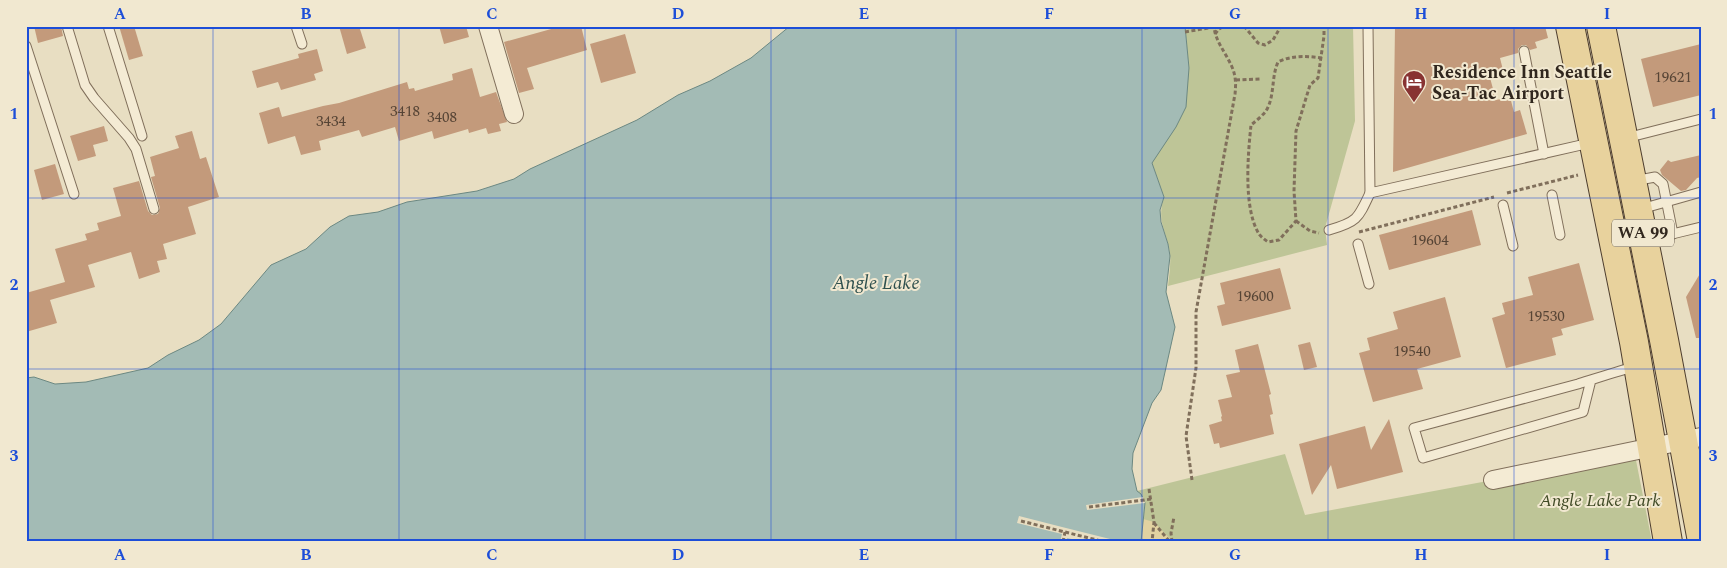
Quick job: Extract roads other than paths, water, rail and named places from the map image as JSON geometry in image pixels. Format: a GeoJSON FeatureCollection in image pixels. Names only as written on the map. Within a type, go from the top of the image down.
{"type":"FeatureCollection","features":[{"type":"Feature","properties":{"kind":"main road","name":"WA 99"},"geometry":{"type":"LineString","coordinates":[[1570,26],[1638,365],[1668,542]]}},
{"type":"Feature","properties":{"kind":"main road","name":"WA 99"},"geometry":{"type":"LineString","coordinates":[[1601,26],[1644,240],[1695,442],[1701,536]]}},
{"type":"Feature","properties":{"kind":"street"},"geometry":{"type":"LineString","coordinates":[[488,26],[514,114]]}},
{"type":"Feature","properties":{"kind":"street"},"geometry":{"type":"LineString","coordinates":[[1493,480],[1651,447],[1695,442]]}},
{"type":"Feature","properties":{"kind":"lane"},"geometry":{"type":"LineString","coordinates":[[67,26],[85,86],[136,149],[154,209]]}},
{"type":"Feature","properties":{"kind":"lane"},"geometry":{"type":"LineString","coordinates":[[108,26],[142,136]]}},
{"type":"Feature","properties":{"kind":"lane"},"geometry":{"type":"LineString","coordinates":[[296,26],[302,44]]}},
{"type":"Feature","properties":{"kind":"lane"},"geometry":{"type":"LineString","coordinates":[[1326,233],[1347,225],[1358,217],[1370,193],[1368,26]]}},
{"type":"Feature","properties":{"kind":"lane"},"geometry":{"type":"LineString","coordinates":[[26,46],[74,194]]}},
{"type":"Feature","properties":{"kind":"lane"},"geometry":{"type":"LineString","coordinates":[[1524,51],[1544,154]]}},
{"type":"Feature","properties":{"kind":"lane"},"geometry":{"type":"LineString","coordinates":[[1624,138],[1701,119]]}},
{"type":"Feature","properties":{"kind":"lane"},"geometry":{"type":"LineString","coordinates":[[1370,193],[1594,143]]}},
{"type":"Feature","properties":{"kind":"lane"},"geometry":{"type":"LineString","coordinates":[[1632,181],[1655,177],[1662,184],[1673,234]]}},
{"type":"Feature","properties":{"kind":"lane"},"geometry":{"type":"LineString","coordinates":[[1638,209],[1701,192]]}},
{"type":"Feature","properties":{"kind":"lane"},"geometry":{"type":"LineString","coordinates":[[1552,195],[1560,235]]}},
{"type":"Feature","properties":{"kind":"lane"},"geometry":{"type":"LineString","coordinates":[[1503,205],[1513,246]]}},
{"type":"Feature","properties":{"kind":"lane"},"geometry":{"type":"LineString","coordinates":[[1644,240],[1701,227]]}},
{"type":"Feature","properties":{"kind":"lane"},"geometry":{"type":"LineString","coordinates":[[1358,244],[1369,284]]}},
{"type":"Feature","properties":{"kind":"lane"},"geometry":{"type":"LineString","coordinates":[[1591,380],[1584,412],[1423,458],[1414,428],[1591,380],[1638,365]]}},
{"type":"Feature","properties":{"kind":"water","name":"Angle Lake"},"geometry":{"type":"Polygon","coordinates":[[[790,26],[1185,26],[1189,68],[1186,107],[1176,127],[1152,163],[1164,197],[1160,210],[1161,222],[1170,256],[1166,292],[1175,327],[1161,390],[1152,403],[1133,453],[1132,469],[1137,491],[1141,494],[1145,503],[1141,542],[26,542],[26,378],[34,377],[55,384],[86,382],[148,368],[168,355],[199,340],[221,324],[271,265],[306,249],[330,227],[349,216],[378,212],[407,202],[477,191],[514,179],[530,169],[637,120],[678,95],[710,81],[751,58],[790,26]]]}},
{"type":"Feature","properties":{"kind":"place","name":"Residence Inn Seattle Sea-Tac Airport"},"geometry":{"type":"Point","coordinates":[1414,103]}},
{"type":"Feature","properties":{"kind":"park label","name":"Angle Lake Park"},"geometry":{"type":"Point","coordinates":[1600,500]}}]}
